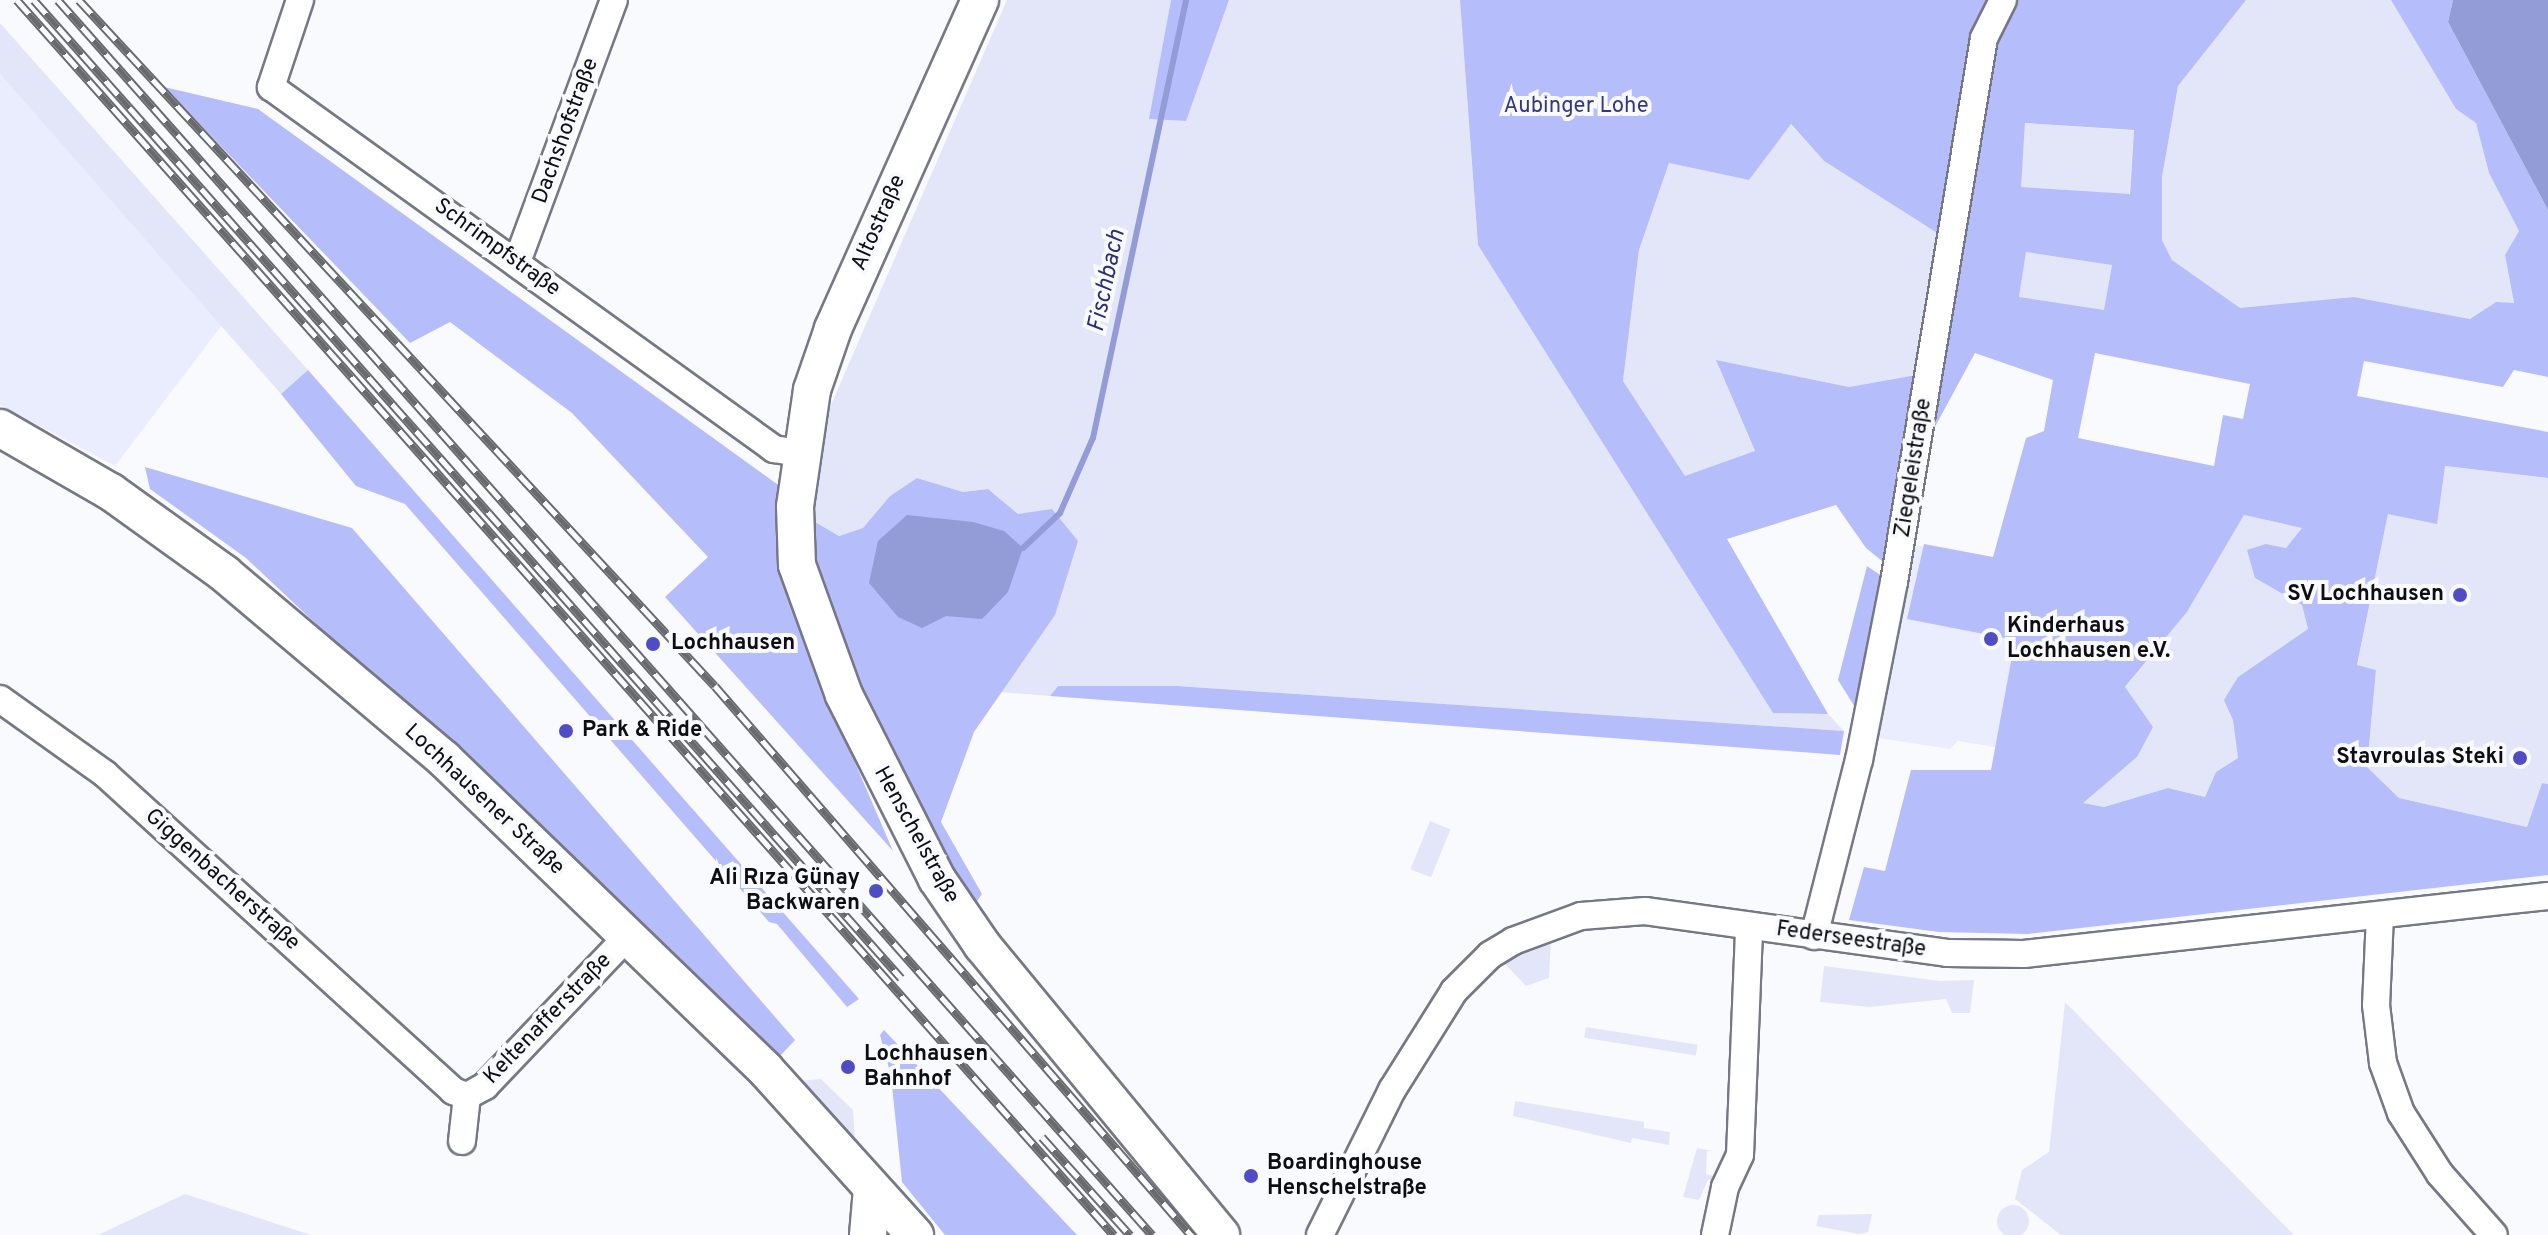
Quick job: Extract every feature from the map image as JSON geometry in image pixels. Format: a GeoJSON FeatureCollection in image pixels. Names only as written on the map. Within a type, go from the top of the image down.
{"type":"FeatureCollection","features":[{"type":"Feature","properties":{"kind":"main road","name":"Altostraße"},"geometry":{"type":"LineString","coordinates":[[800,453],[812,390],[833,329],[980,0]]}},
{"type":"Feature","properties":{"kind":"main road","name":"Lochhausener Straße"},"geometry":{"type":"LineString","coordinates":[[0,428],[160,526],[289,624],[444,759],[767,1071],[915,1235]]}},
{"type":"Feature","properties":{"kind":"main road","name":"Henschelstraße"},"geometry":{"type":"LineString","coordinates":[[800,453],[797,565],[806,596],[844,695],[937,879],[982,945],[1088,1078],[1221,1235]]}},
{"type":"Feature","properties":{"kind":"main road"},"geometry":{"type":"LineString","coordinates":[[868,1235],[872,1188]]}},
{"type":"Feature","properties":{"kind":"street","name":"Schrimpfstraße"},"geometry":{"type":"LineString","coordinates":[[300,0],[271,87],[774,449],[800,453]]}},
{"type":"Feature","properties":{"kind":"street","name":"Dachshofstraße"},"geometry":{"type":"LineString","coordinates":[[517,262],[614,0]]}},
{"type":"Feature","properties":{"kind":"street","name":"Ziegeleistraße"},"geometry":{"type":"LineString","coordinates":[[1814,936],[1859,760],[1892,595],[1984,38],[2003,0]]}},
{"type":"Feature","properties":{"kind":"street","name":"Giggenbacherstraße"},"geometry":{"type":"LineString","coordinates":[[0,699],[105,774],[434,1073]]}},
{"type":"Feature","properties":{"kind":"street","name":"Federseestraße"},"geometry":{"type":"LineString","coordinates":[[1320,1235],[1401,1077],[1454,991],[1490,955],[1555,924],[1606,912],[1645,911],[1947,953],[2024,954],[2548,896]]}},
{"type":"Feature","properties":{"kind":"street"},"geometry":{"type":"LineString","coordinates":[[2380,915],[2376,1005],[2393,1091],[2401,1113],[2440,1174],[2494,1235]]}},
{"type":"Feature","properties":{"kind":"street"},"geometry":{"type":"LineString","coordinates":[[1715,1235],[1725,1187],[1740,1155],[1749,926]]}},
{"type":"Feature","properties":{"kind":"street","name":"Keltenafferstraße"},"geometry":{"type":"LineString","coordinates":[[434,1073],[453,1091],[467,1096],[485,1086],[627,937]]}},
{"type":"Feature","properties":{"kind":"street","name":"Keltenafferstraße"},"geometry":{"type":"LineString","coordinates":[[462,1141],[467,1096]]}},
{"type":"Feature","properties":{"kind":"shaded area"},"geometry":{"type":"Polygon","coordinates":[[[1007,0],[1171,0],[1150,119],[1185,121],[1229,0],[1460,0],[1478,245],[1773,713],[1828,714],[1844,731],[1177,686],[1058,686],[1050,696],[1000,692],[1055,615],[1018,514],[988,489],[963,492],[917,478],[890,496],[863,528],[839,536],[815,522],[817,437],[1007,0]]]}},
{"type":"Feature","properties":{"kind":"shaded area"},"geometry":{"type":"Polygon","coordinates":[[[2246,0],[2391,0],[2456,109],[2476,123],[2489,173],[2519,231],[2505,255],[2514,304],[2496,302],[2470,319],[2354,297],[2240,309],[2172,260],[2162,240],[2162,177],[2178,86],[2246,0]]]}},
{"type":"Feature","properties":{"kind":"shaded area"},"geometry":{"type":"Polygon","coordinates":[[[2453,0],[2548,0],[2548,210],[2448,22],[2453,0]]]}},
{"type":"Feature","properties":{"kind":"shaded area"},"geometry":{"type":"Polygon","coordinates":[[[0,23],[308,370],[281,394],[0,74],[0,23]]]}},
{"type":"Feature","properties":{"kind":"shaded area"},"geometry":{"type":"Polygon","coordinates":[[[0,74],[222,325],[115,466],[0,405],[0,74]]]}},
{"type":"Feature","properties":{"kind":"shaded area"},"geometry":{"type":"Polygon","coordinates":[[[2025,123],[2134,131],[2129,194],[2021,187],[2025,123]]]}},
{"type":"Feature","properties":{"kind":"shaded area"},"geometry":{"type":"Polygon","coordinates":[[[1790,124],[1824,161],[1942,236],[1922,374],[1849,387],[1716,360],[1755,452],[1685,477],[1623,381],[1639,250],[1669,163],[1749,180],[1790,124]]]}},
{"type":"Feature","properties":{"kind":"shaded area"},"geometry":{"type":"Polygon","coordinates":[[[2026,251],[2112,265],[2105,311],[2019,297],[2026,251]]]}},
{"type":"Feature","properties":{"kind":"shaded area","name":"SV Lochhausen"},"geometry":{"type":"Polygon","coordinates":[[[2444,466],[2548,478],[2548,784],[2542,783],[2527,827],[2399,798],[2367,767],[2376,670],[2357,666],[2388,514],[2444,466]]]}},
{"type":"Feature","properties":{"kind":"shaded area"},"geometry":{"type":"Polygon","coordinates":[[[907,515],[973,522],[1004,531],[1023,548],[1008,592],[982,619],[946,616],[922,628],[898,617],[869,583],[878,541],[907,515]]]}},
{"type":"Feature","properties":{"kind":"shaded area"},"geometry":{"type":"Polygon","coordinates":[[[2244,515],[2303,528],[2286,548],[2266,544],[2255,578],[2302,605],[2308,629],[2238,677],[2233,720],[2238,758],[2216,772],[2205,797],[2168,788],[2104,807],[2082,803],[2137,757],[2125,688],[2187,612],[2244,515]]]}},
{"type":"Feature","properties":{"kind":"shaded area","name":"Kinderhaus Lochhausen e.V."},"geometry":{"type":"Polygon","coordinates":[[[1915,545],[2076,578],[2067,701],[1995,747],[1958,741],[1950,749],[1872,737],[1915,545]]]}},
{"type":"Feature","properties":{"kind":"shaded area"},"geometry":{"type":"Polygon","coordinates":[[[1430,821],[1450,829],[1431,877],[1411,869],[1430,821]]]}},
{"type":"Feature","properties":{"kind":"shaded area"},"geometry":{"type":"Polygon","coordinates":[[[1551,939],[1549,978],[1526,986],[1504,963],[1551,939]]]}},
{"type":"Feature","properties":{"kind":"shaded area"},"geometry":{"type":"Polygon","coordinates":[[[1824,966],[1940,981],[1974,980],[1970,1013],[1952,1013],[1946,999],[1869,1007],[1820,1002],[1824,966]]]}},
{"type":"Feature","properties":{"kind":"shaded area"},"geometry":{"type":"Polygon","coordinates":[[[2065,1002],[2294,1235],[2061,1235],[2015,1199],[2022,1170],[2049,1152],[2065,1002]]]}},
{"type":"Feature","properties":{"kind":"shaded area"},"geometry":{"type":"Polygon","coordinates":[[[1586,1027],[1698,1045],[1696,1056],[1584,1038],[1586,1027]]]}},
{"type":"Feature","properties":{"kind":"shaded area"},"geometry":{"type":"Polygon","coordinates":[[[821,1079],[853,1110],[855,1139],[799,1081],[821,1079]]]}},
{"type":"Feature","properties":{"kind":"shaded area"},"geometry":{"type":"Polygon","coordinates":[[[1515,1101],[1644,1122],[1644,1128],[1670,1132],[1669,1145],[1632,1138],[1631,1143],[1513,1116],[1515,1101]]]}},
{"type":"Feature","properties":{"kind":"shaded area"},"geometry":{"type":"Polygon","coordinates":[[[1697,1148],[1714,1151],[1707,1151],[1706,1174],[1718,1177],[1708,1180],[1699,1200],[1683,1197],[1697,1148]]]}},
{"type":"Feature","properties":{"kind":"shaded area"},"geometry":{"type":"Polygon","coordinates":[[[185,1194],[311,1235],[98,1235],[185,1194]]]}},
{"type":"Feature","properties":{"kind":"shaded area"},"geometry":{"type":"Polygon","coordinates":[[[2013,1205],[2024,1210],[2029,1221],[2024,1232],[2013,1237],[2002,1232],[1997,1221],[2002,1210],[2013,1205]]]}},
{"type":"Feature","properties":{"kind":"shaded area"},"geometry":{"type":"Polygon","coordinates":[[[1872,1214],[1868,1232],[1859,1234],[1816,1226],[1819,1215],[1872,1214]]]}},
{"type":"Feature","properties":{"kind":"green space"},"geometry":{"type":"Polygon","coordinates":[[[1171,0],[1229,0],[1186,121],[1149,119],[1171,0]]]}},
{"type":"Feature","properties":{"kind":"green space","name":"Aubinger Lohe"},"geometry":{"type":"Polygon","coordinates":[[[1460,0],[2246,0],[2178,86],[2162,177],[2162,240],[2172,260],[2240,308],[2354,297],[2470,319],[2496,302],[2514,303],[2505,255],[2519,231],[2489,173],[2476,123],[2456,109],[2391,0],[2453,0],[2448,22],[2548,210],[2548,377],[2514,370],[2503,387],[2364,361],[2357,396],[2548,432],[2548,478],[2445,466],[2437,524],[2388,514],[2357,665],[2376,670],[2367,767],[2399,798],[2527,827],[2542,783],[2548,784],[2548,875],[2028,934],[1939,932],[1849,920],[1864,867],[1885,871],[1911,770],[1991,770],[2015,640],[1907,619],[1924,544],[1993,557],[2026,438],[2044,431],[2053,380],[1975,353],[1930,436],[1892,569],[1866,548],[1836,505],[1727,539],[1828,714],[1773,713],[1478,245],[1460,0]],[[2025,123],[2021,187],[2130,194],[2134,130],[2025,123]],[[1791,124],[1749,180],[1669,163],[1639,250],[1623,381],[1685,476],[1755,451],[1716,360],[1849,387],[1922,374],[1942,236],[1824,161],[1791,124]],[[2026,252],[2019,297],[2104,310],[2112,265],[2026,252]],[[2095,353],[2078,438],[2214,466],[2223,415],[2243,419],[2250,384],[2095,353]],[[2244,515],[2187,612],[2125,687],[2153,727],[2137,757],[2083,803],[2104,807],[2168,788],[2205,797],[2216,772],[2238,758],[2233,720],[2224,700],[2238,677],[2308,629],[2302,605],[2255,578],[2247,550],[2266,544],[2286,548],[2302,528],[2244,515]]]}},
{"type":"Feature","properties":{"kind":"green space"},"geometry":{"type":"Polygon","coordinates":[[[164,87],[258,109],[781,487],[788,570],[816,672],[893,851],[665,597],[708,557],[572,413],[450,322],[410,343],[164,87]]]}},
{"type":"Feature","properties":{"kind":"green space"},"geometry":{"type":"Polygon","coordinates":[[[308,370],[859,999],[847,1007],[777,924],[769,922],[405,504],[356,486],[281,394],[308,370]]]}},
{"type":"Feature","properties":{"kind":"green space"},"geometry":{"type":"Polygon","coordinates":[[[145,467],[352,528],[795,1040],[781,1055],[772,1053],[246,558],[150,489],[145,467]]]}},
{"type":"Feature","properties":{"kind":"green space"},"geometry":{"type":"Polygon","coordinates":[[[917,478],[963,492],[988,489],[1018,514],[1052,509],[1078,541],[1055,615],[974,732],[941,822],[982,894],[971,910],[867,711],[813,569],[815,522],[839,536],[863,528],[890,496],[917,478]]]}},
{"type":"Feature","properties":{"kind":"green space"},"geometry":{"type":"Polygon","coordinates":[[[1867,566],[1889,581],[1860,715],[1838,680],[1867,566]]]}},
{"type":"Feature","properties":{"kind":"green space"},"geometry":{"type":"Polygon","coordinates":[[[1058,686],[1177,686],[1844,731],[1840,755],[1050,696],[1058,686]]]}},
{"type":"Feature","properties":{"kind":"green space"},"geometry":{"type":"Polygon","coordinates":[[[884,1030],[1077,1235],[945,1235],[902,1182],[891,1076],[880,1035],[884,1030]]]}},
{"type":"Feature","properties":{"kind":"waterway","name":"Fischbach"},"geometry":{"type":"LineString","coordinates":[[1023,548],[1060,513],[1093,438],[1186,0]]}},
{"type":"Feature","properties":{"kind":"railway"},"geometry":{"type":"LineString","coordinates":[[17,0],[1114,1235]]}},
{"type":"Feature","properties":{"kind":"railway"},"geometry":{"type":"LineString","coordinates":[[34,0],[901,978]]}},
{"type":"Feature","properties":{"kind":"railway"},"geometry":{"type":"LineString","coordinates":[[58,0],[1152,1235]]}},
{"type":"Feature","properties":{"kind":"railway"},"geometry":{"type":"LineString","coordinates":[[79,0],[715,686],[1191,1235]]}},
{"type":"Feature","properties":{"kind":"railway"},"geometry":{"type":"LineString","coordinates":[[1042,1137],[1130,1235]]}},
{"type":"Feature","properties":{"kind":"place","name":"SV Lochhausen"},"geometry":{"type":"Point","coordinates":[2460,595]}},
{"type":"Feature","properties":{"kind":"place","name":"Kinderhaus Lochhausen e.V."},"geometry":{"type":"Point","coordinates":[1991,639]}},
{"type":"Feature","properties":{"kind":"place","name":"Lochhausen"},"geometry":{"type":"Point","coordinates":[653,644]}},
{"type":"Feature","properties":{"kind":"place","name":"Park & Ride"},"geometry":{"type":"Point","coordinates":[566,731]}},
{"type":"Feature","properties":{"kind":"place","name":"Stavroulas Steki"},"geometry":{"type":"Point","coordinates":[2520,758]}},
{"type":"Feature","properties":{"kind":"place","name":"Ali Rıza Günay Backwaren"},"geometry":{"type":"Point","coordinates":[876,891]}},
{"type":"Feature","properties":{"kind":"place","name":"Lochhausen Bahnhof"},"geometry":{"type":"Point","coordinates":[848,1067]}},
{"type":"Feature","properties":{"kind":"place","name":"Boardinghouse Henschelstraße"},"geometry":{"type":"Point","coordinates":[1251,1176]}}]}
